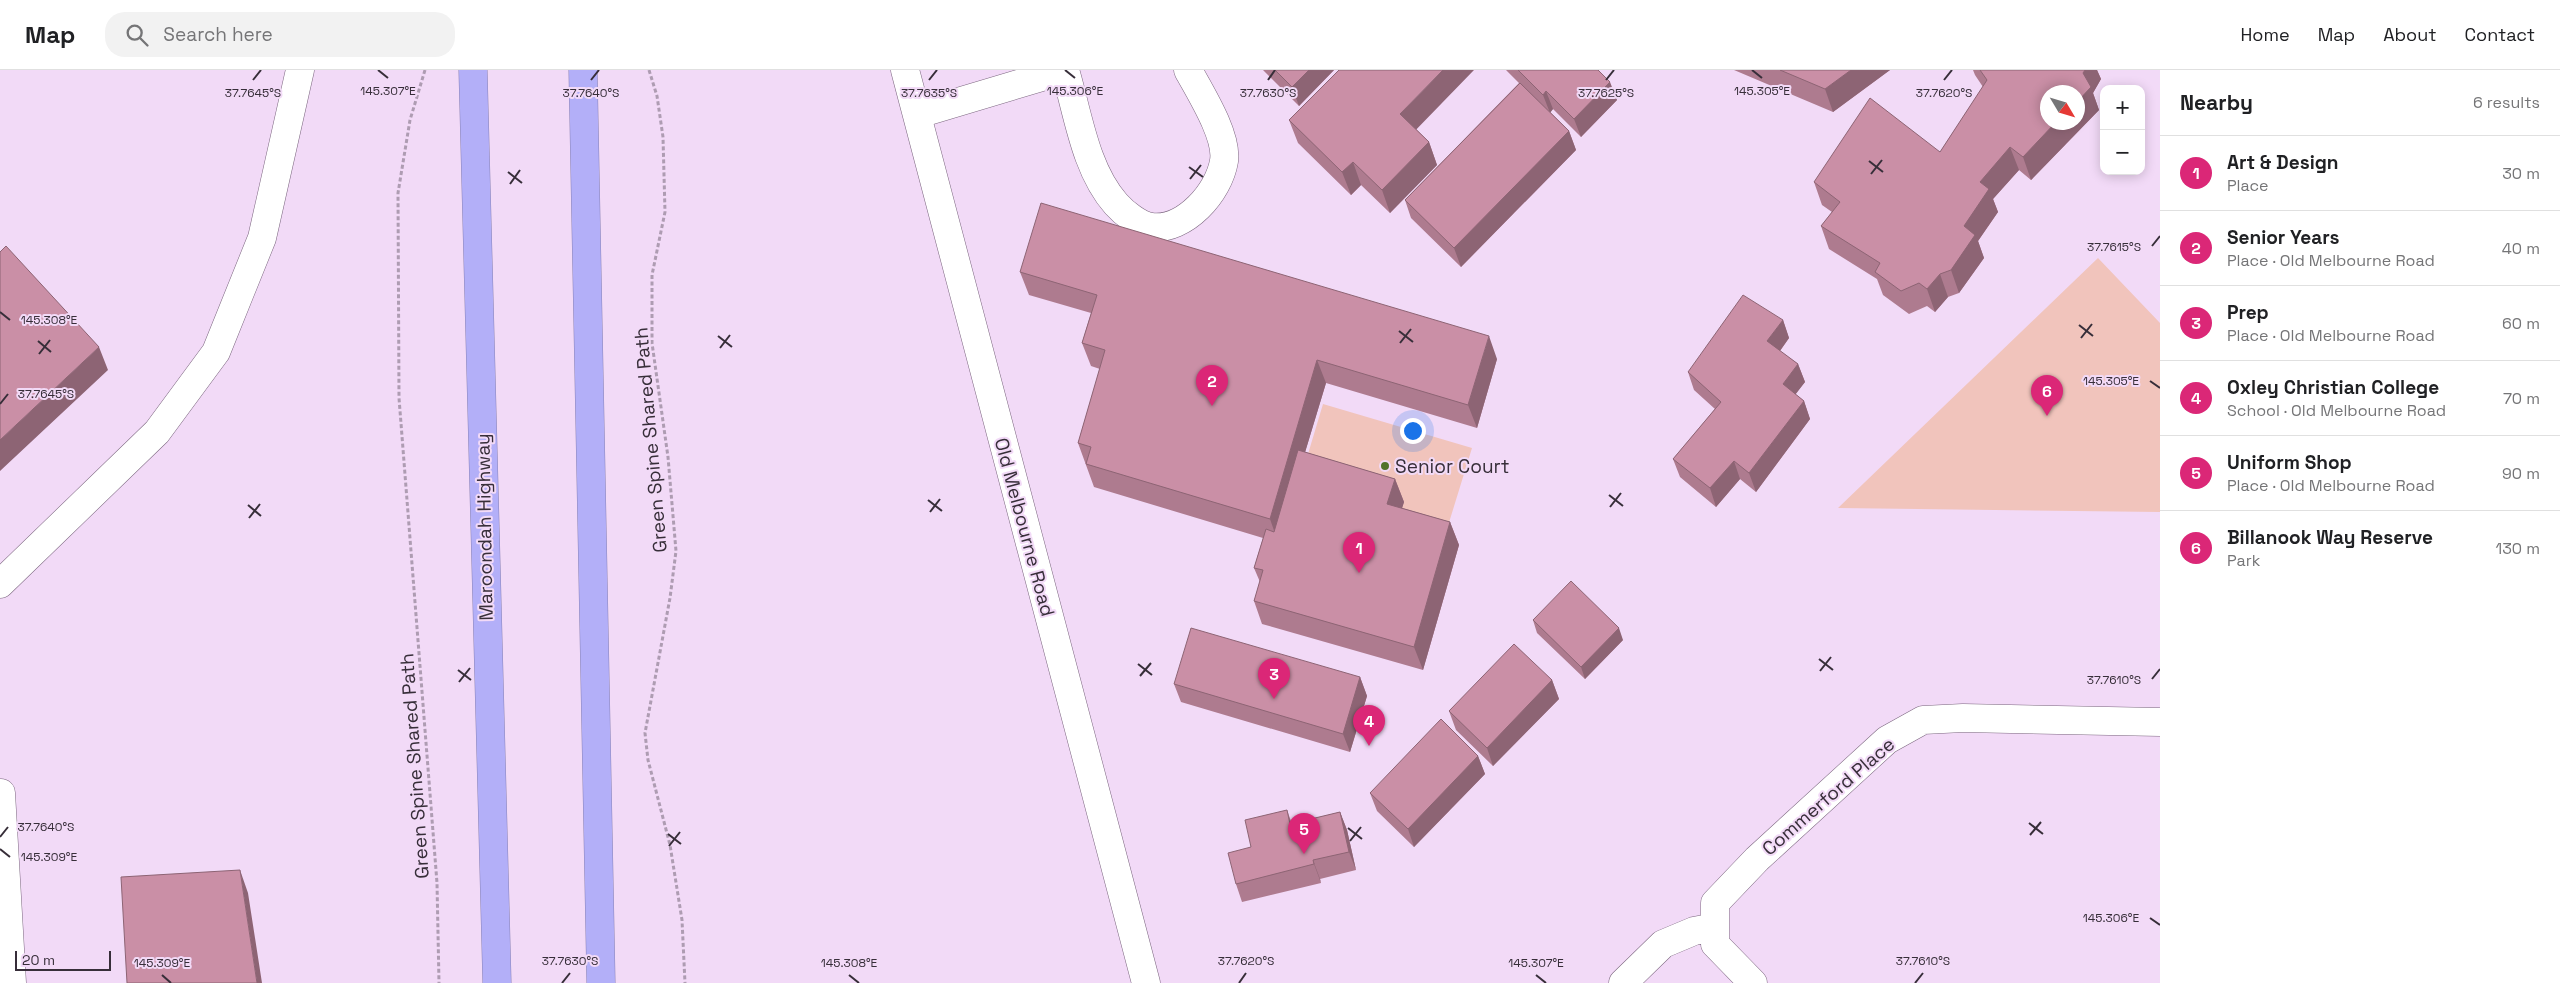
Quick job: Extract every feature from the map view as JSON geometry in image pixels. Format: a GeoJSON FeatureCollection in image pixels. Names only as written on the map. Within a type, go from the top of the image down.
{"type":"FeatureCollection","features":[{"type":"Feature","properties":{"kind":"highway","name":"Maroondah Highway"},"geometry":{"type":"LineString","coordinates":[[473,70],[497,983]]}},
{"type":"Feature","properties":{"kind":"highway"},"geometry":{"type":"LineString","coordinates":[[583,70],[601,983]]}},
{"type":"Feature","properties":{"kind":"street"},"geometry":{"type":"LineString","coordinates":[[0,584],[157,432],[216,352],[262,238],[300,70]]}},
{"type":"Feature","properties":{"kind":"street","name":"Old Melbourne Road"},"geometry":{"type":"LineString","coordinates":[[906,70],[1146,983]]}},
{"type":"Feature","properties":{"kind":"street"},"geometry":{"type":"LineString","coordinates":[[918,114],[1065,70],[1092,162],[1101,181],[1116,204],[1132,218],[1151,227],[1170,225],[1208,200],[1225,160],[1222,141],[1209,108],[1188,70]]}},
{"type":"Feature","properties":{"kind":"street","name":"Commerford Place"},"geometry":{"type":"LineString","coordinates":[[1753,983],[1715,944],[1715,904],[1757,859],[1887,740],[1923,720],[1963,718],[2160,722]]}},
{"type":"Feature","properties":{"kind":"street"},"geometry":{"type":"LineString","coordinates":[[0,792],[12,983]]}},
{"type":"Feature","properties":{"kind":"street"},"geometry":{"type":"LineString","coordinates":[[1624,983],[1663,944],[1694,931],[1715,927]]}},
{"type":"Feature","properties":{"kind":"path","name":"Green Spine Shared Path"},"geometry":{"type":"LineString","coordinates":[[424,70],[410,120],[398,194],[399,398],[437,883],[438,983]]}},
{"type":"Feature","properties":{"kind":"path","name":"Green Spine Shared Path"},"geometry":{"type":"LineString","coordinates":[[649,70],[657,96],[663,137],[664,212],[652,275],[652,343],[668,457],[676,551],[670,598],[645,733],[648,760],[670,845],[682,920],[684,983]]}},
{"type":"Feature","properties":{"kind":"shaded area"},"geometry":{"type":"Polygon","coordinates":[[[2098,258],[2160,323],[2160,512],[1838,508],[2098,258]]]}},
{"type":"Feature","properties":{"kind":"shaded area","name":"Senior Court"},"geometry":{"type":"Polygon","coordinates":[[[1323,404],[1472,448],[1447,529],[1299,484],[1323,404]]]}},
{"type":"Feature","properties":{"kind":"building"},"geometry":{"type":"Polygon","coordinates":[[[1275,70],[1309,70],[1292,87],[1275,70]]]}},
{"type":"Feature","properties":{"kind":"building"},"geometry":{"type":"Polygon","coordinates":[[[1339,70],[1443,70],[1400,114],[1429,142],[1382,190],[1353,162],[1342,172],[1289,120],[1339,70]]]}},
{"type":"Feature","properties":{"kind":"building"},"geometry":{"type":"Polygon","coordinates":[[[1518,70],[1598,70],[1610,82],[1574,119],[1546,91],[1543,95],[1518,70]]]}},
{"type":"Feature","properties":{"kind":"building"},"geometry":{"type":"Polygon","coordinates":[[[1780,70],[1851,70],[1825,89],[1780,70]]]}},
{"type":"Feature","properties":{"kind":"building"},"geometry":{"type":"Polygon","coordinates":[[[1980,70],[2085,70],[2083,73],[2091,87],[2085,93],[2085,85],[2040,85],[2040,130],[2048,130],[2023,157],[2010,147],[1980,182],[1989,189],[1964,226],[1975,235],[1951,270],[1940,274],[1927,289],[1919,283],[1901,291],[1875,272],[1880,263],[1821,226],[1840,202],[1814,182],[1870,98],[1940,152],[1987,80],[1980,70]]]}},
{"type":"Feature","properties":{"kind":"building"},"geometry":{"type":"Polygon","coordinates":[[[1520,83],[1569,131],[1454,248],[1405,200],[1520,83]]]}},
{"type":"Feature","properties":{"kind":"building"},"geometry":{"type":"Polygon","coordinates":[[[1041,203],[1489,336],[1468,405],[1317,360],[1270,519],[1086,464],[1091,447],[1078,443],[1105,350],[1082,343],[1097,295],[1020,272],[1041,203]]]}},
{"type":"Feature","properties":{"kind":"building"},"geometry":{"type":"Polygon","coordinates":[[[6,246],[99,347],[0,440],[0,252],[6,246]]]}},
{"type":"Feature","properties":{"kind":"building"},"geometry":{"type":"Polygon","coordinates":[[[1743,295],[1783,320],[1767,341],[1798,364],[1783,384],[1804,401],[1749,473],[1734,461],[1710,488],[1673,459],[1721,402],[1688,372],[1743,295]]]}},
{"type":"Feature","properties":{"kind":"building"},"geometry":{"type":"Polygon","coordinates":[[[1298,450],[1395,479],[1387,504],[1450,522],[1414,647],[1254,601],[1263,570],[1254,568],[1266,529],[1274,532],[1298,450]]]}},
{"type":"Feature","properties":{"kind":"building"},"geometry":{"type":"Polygon","coordinates":[[[1571,581],[1619,628],[1581,667],[1533,620],[1571,581]]]}},
{"type":"Feature","properties":{"kind":"building"},"geometry":{"type":"Polygon","coordinates":[[[1191,628],[1360,677],[1343,734],[1174,684],[1191,628]]]}},
{"type":"Feature","properties":{"kind":"building"},"geometry":{"type":"Polygon","coordinates":[[[1514,644],[1552,680],[1487,748],[1449,711],[1514,644]]]}},
{"type":"Feature","properties":{"kind":"building"},"geometry":{"type":"Polygon","coordinates":[[[1441,719],[1478,756],[1408,829],[1370,793],[1441,719]]]}},
{"type":"Feature","properties":{"kind":"building"},"geometry":{"type":"Polygon","coordinates":[[[1287,810],[1290,824],[1340,812],[1349,852],[1313,860],[1314,864],[1236,884],[1228,853],[1251,847],[1245,820],[1287,810]]]}},
{"type":"Feature","properties":{"kind":"building"},"geometry":{"type":"Polygon","coordinates":[[[240,870],[257,983],[127,983],[121,877],[240,870]]]}},
{"type":"Feature","properties":{"kind":"place","name":"Senior Years"},"geometry":{"type":"Point","coordinates":[1212,406]}},
{"type":"Feature","properties":{"kind":"place","name":"Billanook Way Reserve"},"geometry":{"type":"Point","coordinates":[2047,416]}},
{"type":"Feature","properties":{"kind":"place","name":"Senior Court"},"geometry":{"type":"Point","coordinates":[1385,466]}},
{"type":"Feature","properties":{"kind":"place","name":"Art & Design"},"geometry":{"type":"Point","coordinates":[1359,573]}},
{"type":"Feature","properties":{"kind":"place","name":"Prep"},"geometry":{"type":"Point","coordinates":[1274,699]}},
{"type":"Feature","properties":{"kind":"place","name":"Oxley Christian College"},"geometry":{"type":"Point","coordinates":[1369,746]}},
{"type":"Feature","properties":{"kind":"place","name":"Uniform Shop"},"geometry":{"type":"Point","coordinates":[1304,854]}}]}
